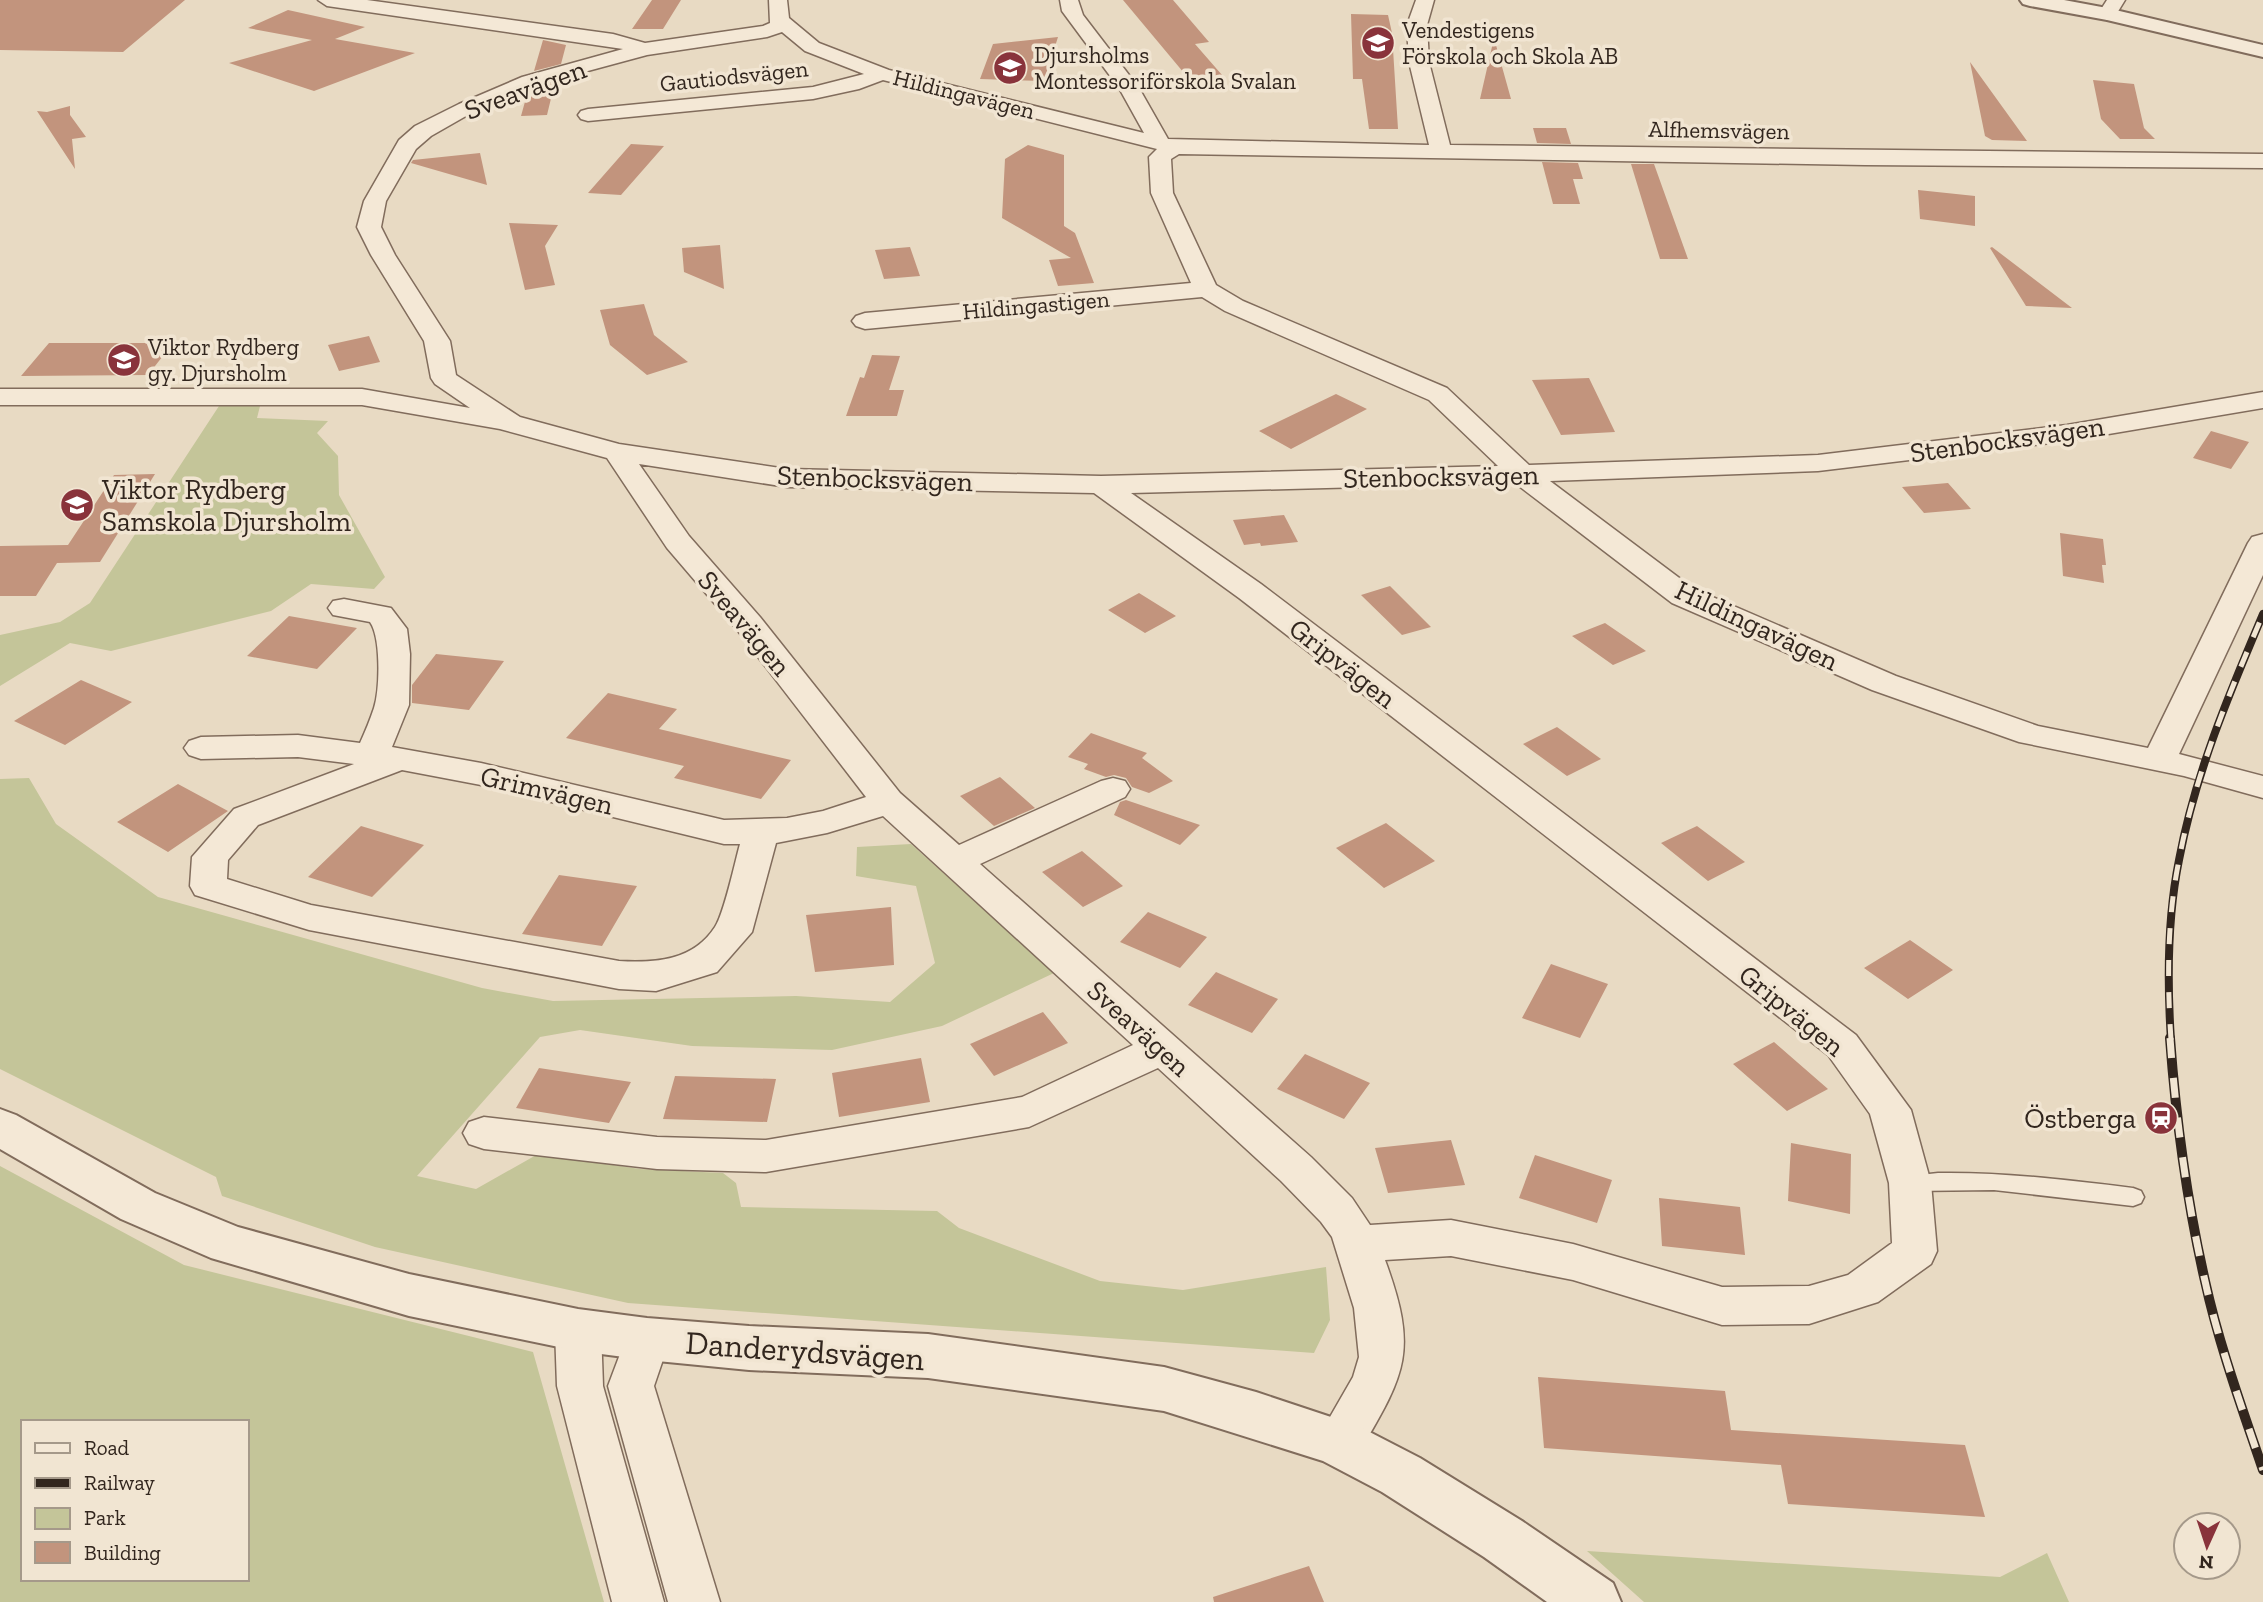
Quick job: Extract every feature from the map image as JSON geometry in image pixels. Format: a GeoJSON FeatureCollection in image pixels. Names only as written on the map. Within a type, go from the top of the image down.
{"type":"FeatureCollection","features":[{"type":"Feature","properties":{"kind":"street"},"geometry":{"type":"LineString","coordinates":[[327,0],[613,40],[645,49]]}},
{"type":"Feature","properties":{"kind":"street"},"geometry":{"type":"LineString","coordinates":[[1069,0],[1074,16],[1091,36],[1166,144],[1160,157],[1162,193],[1206,289]]}},
{"type":"Feature","properties":{"kind":"street"},"geometry":{"type":"LineString","coordinates":[[1425,0],[1417,25],[1419,62],[1441,151]]}},
{"type":"Feature","properties":{"kind":"street"},"geometry":{"type":"LineString","coordinates":[[2030,0],[2111,7],[2263,51]]}},
{"type":"Feature","properties":{"kind":"street","name":"Sveavägen"},"geometry":{"type":"LineString","coordinates":[[444,378],[437,341],[383,255],[369,226],[374,201],[407,145],[423,131],[499,92],[645,49],[767,31],[780,26],[779,10]]}},
{"type":"Feature","properties":{"kind":"street","name":"Hildingavägen"},"geometry":{"type":"LineString","coordinates":[[779,10],[812,47],[882,74],[1166,144]]}},
{"type":"Feature","properties":{"kind":"street","name":"Gautiodsvägen"},"geometry":{"type":"LineString","coordinates":[[588,115],[813,93],[852,85],[882,74]]}},
{"type":"Feature","properties":{"kind":"street","name":"Alfhemsvägen"},"geometry":{"type":"LineString","coordinates":[[1166,144],[1441,151],[2263,161]]}},
{"type":"Feature","properties":{"kind":"street","name":"Hildingavägen"},"geometry":{"type":"LineString","coordinates":[[1206,289],[1234,306],[1438,394],[1522,474],[1683,596],[1884,683],[2031,735],[2159,760],[2263,788]]}},
{"type":"Feature","properties":{"kind":"street","name":"Hildingastigen"},"geometry":{"type":"LineString","coordinates":[[865,321],[1206,289]]}},
{"type":"Feature","properties":{"kind":"street"},"geometry":{"type":"LineString","coordinates":[[362,397],[444,378],[510,423]]}},
{"type":"Feature","properties":{"kind":"street"},"geometry":{"type":"LineString","coordinates":[[0,397],[362,397],[510,423],[617,452]]}},
{"type":"Feature","properties":{"kind":"street","name":"Stenbocksvägen"},"geometry":{"type":"LineString","coordinates":[[617,452],[787,478],[1101,485],[1522,474],[1818,463],[2067,433],[2263,400]]}},
{"type":"Feature","properties":{"kind":"street","name":"Sveavägen"},"geometry":{"type":"LineString","coordinates":[[617,452],[678,542],[749,624],[888,802],[1296,1169],[1347,1222],[1369,1279],[1381,1325],[1382,1359],[1367,1394],[1339,1443]]}},
{"type":"Feature","properties":{"kind":"street","name":"Gripvägen"},"geometry":{"type":"LineString","coordinates":[[1101,485],[1250,591],[1842,1045],[1890,1110],[1910,1183],[1915,1251],[1862,1289],[1809,1305],[1722,1306],[1573,1262],[1451,1238],[1355,1244]]}},
{"type":"Feature","properties":{"kind":"street"},"geometry":{"type":"LineString","coordinates":[[2159,760],[2263,543]]}},
{"type":"Feature","properties":{"kind":"street"},"geometry":{"type":"LineString","coordinates":[[344,608],[380,615],[391,629],[394,654],[386,757],[246,817],[210,857],[208,886],[309,917],[620,975],[656,977],[703,962],[733,932],[761,834]]}},
{"type":"Feature","properties":{"kind":"street","name":"Grimvägen"},"geometry":{"type":"LineString","coordinates":[[201,748],[298,746],[386,757],[481,774],[724,832],[761,834],[840,820],[888,802]]}},
{"type":"Feature","properties":{"kind":"street"},"geometry":{"type":"LineString","coordinates":[[954,862],[1112,789]]}},
{"type":"Feature","properties":{"kind":"street"},"geometry":{"type":"LineString","coordinates":[[484,1133],[657,1153],[766,1156],[1029,1111],[1162,1049]]}},
{"type":"Feature","properties":{"kind":"street","name":"Danderydsvägen"},"geometry":{"type":"LineString","coordinates":[[0,1127],[138,1206],[228,1244],[410,1296],[578,1330],[647,1339],[749,1348],[928,1356],[1164,1389],[1256,1415],[1339,1443],[1412,1482],[1503,1539],[1593,1602]]}},
{"type":"Feature","properties":{"kind":"street"},"geometry":{"type":"LineString","coordinates":[[578,1330],[580,1386],[638,1602]]}},
{"type":"Feature","properties":{"kind":"street"},"geometry":{"type":"LineString","coordinates":[[647,1339],[631,1386],[694,1602]]}},
{"type":"Feature","properties":{"kind":"lane"},"geometry":{"type":"LineString","coordinates":[[1910,1183],[1956,1179],[2038,1184],[2133,1197]]}},
{"type":"Feature","properties":{"kind":"green space"},"geometry":{"type":"Polygon","coordinates":[[[219,406],[260,406],[257,418],[328,421],[317,433],[338,456],[339,495],[385,577],[374,589],[311,584],[271,611],[111,651],[70,643],[0,686],[0,635],[60,622],[90,603],[219,406]]]}},
{"type":"Feature","properties":{"kind":"green space"},"geometry":{"type":"Polygon","coordinates":[[[29,778],[56,824],[158,897],[482,988],[553,1001],[796,996],[890,1002],[935,963],[916,886],[856,876],[857,847],[911,844],[1054,973],[942,1026],[832,1050],[692,1046],[580,1030],[540,1037],[417,1176],[476,1189],[538,1154],[640,1169],[723,1173],[736,1183],[741,1207],[937,1211],[959,1228],[1100,1281],[1183,1290],[1326,1267],[1330,1320],[1314,1353],[628,1303],[375,1247],[222,1196],[216,1177],[0,1069],[0,779],[29,778]]]}},
{"type":"Feature","properties":{"kind":"green space"},"geometry":{"type":"Polygon","coordinates":[[[0,1166],[184,1265],[533,1352],[604,1602],[0,1602],[0,1166]]]}},
{"type":"Feature","properties":{"kind":"green space"},"geometry":{"type":"Polygon","coordinates":[[[1587,1551],[2000,1577],[2047,1553],[2069,1602],[1644,1602],[1587,1551]]]}},
{"type":"Feature","properties":{"kind":"building"},"geometry":{"type":"Polygon","coordinates":[[[0,0],[185,0],[123,52],[0,50],[0,0]]]}},
{"type":"Feature","properties":{"kind":"building"},"geometry":{"type":"Polygon","coordinates":[[[652,0],[681,0],[663,29],[632,29],[652,0]]]}},
{"type":"Feature","properties":{"kind":"building"},"geometry":{"type":"Polygon","coordinates":[[[1123,0],[1173,0],[1209,42],[1195,44],[1222,75],[1189,79],[1123,0]]]}},
{"type":"Feature","properties":{"kind":"building"},"geometry":{"type":"Polygon","coordinates":[[[288,10],[365,27],[335,39],[415,53],[314,91],[229,63],[312,40],[248,28],[288,10]]]}},
{"type":"Feature","properties":{"kind":"building"},"geometry":{"type":"Polygon","coordinates":[[[1351,14],[1388,15],[1392,33],[1398,129],[1369,129],[1362,79],[1353,79],[1351,14]]]}},
{"type":"Feature","properties":{"kind":"building"},"geometry":{"type":"Polygon","coordinates":[[[1058,37],[1044,81],[980,79],[993,44],[1058,37]]]}},
{"type":"Feature","properties":{"kind":"building"},"geometry":{"type":"Polygon","coordinates":[[[1494,38],[1511,99],[1480,99],[1494,38]]]}},
{"type":"Feature","properties":{"kind":"building"},"geometry":{"type":"Polygon","coordinates":[[[543,40],[566,45],[561,64],[534,71],[543,40]]]}},
{"type":"Feature","properties":{"kind":"building"},"geometry":{"type":"Polygon","coordinates":[[[1970,62],[2027,141],[1992,140],[1985,136],[1970,62]]]}},
{"type":"Feature","properties":{"kind":"building"},"geometry":{"type":"Polygon","coordinates":[[[2093,80],[2134,84],[2144,128],[2155,139],[2120,139],[2101,119],[2093,80]]]}},
{"type":"Feature","properties":{"kind":"building"},"geometry":{"type":"Polygon","coordinates":[[[555,82],[547,115],[521,116],[528,91],[555,82]]]}},
{"type":"Feature","properties":{"kind":"building"},"geometry":{"type":"Polygon","coordinates":[[[70,106],[70,115],[86,137],[72,139],[75,169],[37,111],[47,112],[70,106]]]}},
{"type":"Feature","properties":{"kind":"building"},"geometry":{"type":"Polygon","coordinates":[[[1533,128],[1566,128],[1571,144],[1537,143],[1533,128]]]}},
{"type":"Feature","properties":{"kind":"building"},"geometry":{"type":"Polygon","coordinates":[[[631,144],[664,146],[621,195],[588,193],[631,144]]]}},
{"type":"Feature","properties":{"kind":"building"},"geometry":{"type":"Polygon","coordinates":[[[1028,145],[1064,155],[1064,226],[1075,233],[1094,283],[1058,286],[1049,260],[1071,258],[1002,218],[1005,159],[1028,145]]]}},
{"type":"Feature","properties":{"kind":"building"},"geometry":{"type":"Polygon","coordinates":[[[480,153],[487,185],[411,163],[413,160],[480,153]]]}},
{"type":"Feature","properties":{"kind":"building"},"geometry":{"type":"Polygon","coordinates":[[[1542,162],[1578,163],[1583,179],[1573,179],[1580,204],[1553,204],[1542,162]]]}},
{"type":"Feature","properties":{"kind":"building"},"geometry":{"type":"Polygon","coordinates":[[[1631,164],[1654,164],[1688,259],[1660,259],[1631,164]]]}},
{"type":"Feature","properties":{"kind":"building"},"geometry":{"type":"Polygon","coordinates":[[[1918,190],[1975,196],[1975,226],[1920,219],[1918,190]]]}},
{"type":"Feature","properties":{"kind":"building"},"geometry":{"type":"Polygon","coordinates":[[[509,223],[558,225],[545,246],[555,285],[525,290],[509,223]]]}},
{"type":"Feature","properties":{"kind":"building"},"geometry":{"type":"Polygon","coordinates":[[[720,245],[724,289],[684,272],[682,248],[720,245]]]}},
{"type":"Feature","properties":{"kind":"building"},"geometry":{"type":"Polygon","coordinates":[[[910,247],[920,276],[884,279],[875,250],[910,247]]]}},
{"type":"Feature","properties":{"kind":"building"},"geometry":{"type":"Polygon","coordinates":[[[1990,248],[2072,308],[2026,306],[1990,248]]]}},
{"type":"Feature","properties":{"kind":"building"},"geometry":{"type":"Polygon","coordinates":[[[644,304],[654,335],[688,362],[647,375],[610,345],[600,310],[644,304]]]}},
{"type":"Feature","properties":{"kind":"building"},"geometry":{"type":"Polygon","coordinates":[[[369,336],[380,362],[339,371],[328,345],[369,336]]]}},
{"type":"Feature","properties":{"kind":"building"},"geometry":{"type":"Polygon","coordinates":[[[49,343],[173,343],[148,375],[21,376],[49,343]]]}},
{"type":"Feature","properties":{"kind":"building"},"geometry":{"type":"Polygon","coordinates":[[[872,355],[900,356],[889,390],[904,390],[897,416],[846,416],[860,377],[864,378],[872,355]]]}},
{"type":"Feature","properties":{"kind":"building"},"geometry":{"type":"Polygon","coordinates":[[[1589,378],[1615,432],[1561,435],[1532,380],[1589,378]]]}},
{"type":"Feature","properties":{"kind":"building"},"geometry":{"type":"Polygon","coordinates":[[[1336,394],[1367,409],[1291,449],[1259,431],[1336,394]]]}},
{"type":"Feature","properties":{"kind":"building"},"geometry":{"type":"Polygon","coordinates":[[[2211,431],[2249,442],[2231,469],[2193,458],[2211,431]]]}},
{"type":"Feature","properties":{"kind":"building"},"geometry":{"type":"Polygon","coordinates":[[[155,474],[100,562],[57,563],[36,596],[0,596],[0,546],[68,545],[114,475],[155,474]]]}},
{"type":"Feature","properties":{"kind":"building"},"geometry":{"type":"Polygon","coordinates":[[[1948,483],[1971,509],[1924,513],[1902,487],[1948,483]]]}},
{"type":"Feature","properties":{"kind":"building"},"geometry":{"type":"Polygon","coordinates":[[[1284,515],[1298,542],[1244,545],[1233,520],[1284,515]]]}},
{"type":"Feature","properties":{"kind":"building"},"geometry":{"type":"Polygon","coordinates":[[[2060,533],[2103,539],[2106,565],[2102,565],[2104,583],[2063,576],[2060,533]]]}},
{"type":"Feature","properties":{"kind":"building"},"geometry":{"type":"Polygon","coordinates":[[[1390,586],[1431,627],[1402,635],[1361,595],[1390,586]]]}},
{"type":"Feature","properties":{"kind":"building"},"geometry":{"type":"Polygon","coordinates":[[[1139,593],[1176,616],[1145,633],[1108,610],[1139,593]]]}},
{"type":"Feature","properties":{"kind":"building"},"geometry":{"type":"Polygon","coordinates":[[[289,616],[357,628],[317,669],[247,656],[289,616]]]}},
{"type":"Feature","properties":{"kind":"building"},"geometry":{"type":"Polygon","coordinates":[[[1605,623],[1646,651],[1613,665],[1572,636],[1605,623]]]}},
{"type":"Feature","properties":{"kind":"building"},"geometry":{"type":"Polygon","coordinates":[[[436,654],[504,661],[469,710],[412,703],[412,685],[436,654]]]}},
{"type":"Feature","properties":{"kind":"building"},"geometry":{"type":"Polygon","coordinates":[[[81,680],[132,702],[65,745],[14,721],[81,680]]]}},
{"type":"Feature","properties":{"kind":"building"},"geometry":{"type":"Polygon","coordinates":[[[608,693],[677,709],[659,729],[791,760],[761,799],[674,778],[684,766],[566,738],[608,693]]]}},
{"type":"Feature","properties":{"kind":"building"},"geometry":{"type":"Polygon","coordinates":[[[1557,727],[1601,759],[1567,776],[1523,744],[1557,727]]]}},
{"type":"Feature","properties":{"kind":"building"},"geometry":{"type":"Polygon","coordinates":[[[1091,733],[1147,753],[1142,758],[1173,781],[1149,793],[1132,787],[1126,778],[1114,775],[1106,777],[1084,769],[1088,764],[1068,757],[1091,733]]]}},
{"type":"Feature","properties":{"kind":"building"},"geometry":{"type":"Polygon","coordinates":[[[1000,777],[1035,808],[994,826],[960,796],[1000,777]]]}},
{"type":"Feature","properties":{"kind":"building"},"geometry":{"type":"Polygon","coordinates":[[[178,784],[228,811],[168,852],[117,822],[178,784]]]}},
{"type":"Feature","properties":{"kind":"building"},"geometry":{"type":"Polygon","coordinates":[[[1126,800],[1200,825],[1180,845],[1114,815],[1120,802],[1126,800]]]}},
{"type":"Feature","properties":{"kind":"building"},"geometry":{"type":"Polygon","coordinates":[[[1386,823],[1435,861],[1384,888],[1336,848],[1386,823]]]}},
{"type":"Feature","properties":{"kind":"building"},"geometry":{"type":"Polygon","coordinates":[[[361,826],[424,845],[372,897],[308,877],[361,826]]]}},
{"type":"Feature","properties":{"kind":"building"},"geometry":{"type":"Polygon","coordinates":[[[1697,826],[1745,862],[1708,881],[1661,843],[1697,826]]]}},
{"type":"Feature","properties":{"kind":"building"},"geometry":{"type":"Polygon","coordinates":[[[1082,851],[1123,886],[1083,907],[1042,872],[1082,851]]]}},
{"type":"Feature","properties":{"kind":"building"},"geometry":{"type":"Polygon","coordinates":[[[559,875],[637,886],[602,946],[522,934],[559,875]]]}},
{"type":"Feature","properties":{"kind":"building"},"geometry":{"type":"Polygon","coordinates":[[[891,907],[894,965],[815,972],[806,915],[891,907]]]}},
{"type":"Feature","properties":{"kind":"building"},"geometry":{"type":"Polygon","coordinates":[[[1148,912],[1207,937],[1180,968],[1120,942],[1148,912]]]}},
{"type":"Feature","properties":{"kind":"building"},"geometry":{"type":"Polygon","coordinates":[[[1910,940],[1953,970],[1908,999],[1864,968],[1910,940]]]}},
{"type":"Feature","properties":{"kind":"building"},"geometry":{"type":"Polygon","coordinates":[[[1551,964],[1608,984],[1580,1038],[1522,1018],[1551,964]]]}},
{"type":"Feature","properties":{"kind":"building"},"geometry":{"type":"Polygon","coordinates":[[[1216,972],[1278,999],[1252,1033],[1188,1005],[1216,972]]]}},
{"type":"Feature","properties":{"kind":"building"},"geometry":{"type":"Polygon","coordinates":[[[1043,1012],[1068,1043],[994,1076],[970,1044],[1043,1012]]]}},
{"type":"Feature","properties":{"kind":"building"},"geometry":{"type":"Polygon","coordinates":[[[1774,1042],[1828,1089],[1787,1111],[1733,1064],[1774,1042]]]}},
{"type":"Feature","properties":{"kind":"building"},"geometry":{"type":"Polygon","coordinates":[[[1305,1054],[1370,1083],[1344,1119],[1277,1089],[1305,1054]]]}},
{"type":"Feature","properties":{"kind":"building"},"geometry":{"type":"Polygon","coordinates":[[[921,1058],[930,1102],[839,1117],[832,1073],[921,1058]]]}},
{"type":"Feature","properties":{"kind":"building"},"geometry":{"type":"Polygon","coordinates":[[[539,1068],[631,1082],[609,1123],[516,1108],[539,1068]]]}},
{"type":"Feature","properties":{"kind":"building"},"geometry":{"type":"Polygon","coordinates":[[[675,1076],[776,1079],[767,1122],[663,1119],[675,1076]]]}},
{"type":"Feature","properties":{"kind":"building"},"geometry":{"type":"Polygon","coordinates":[[[1451,1140],[1465,1185],[1388,1193],[1375,1148],[1451,1140]]]}},
{"type":"Feature","properties":{"kind":"building"},"geometry":{"type":"Polygon","coordinates":[[[1791,1143],[1851,1154],[1850,1214],[1788,1201],[1791,1143]]]}},
{"type":"Feature","properties":{"kind":"building"},"geometry":{"type":"Polygon","coordinates":[[[1535,1155],[1612,1180],[1597,1223],[1519,1198],[1535,1155]]]}},
{"type":"Feature","properties":{"kind":"building"},"geometry":{"type":"Polygon","coordinates":[[[1659,1198],[1740,1207],[1745,1255],[1662,1246],[1659,1198]]]}},
{"type":"Feature","properties":{"kind":"building"},"geometry":{"type":"Polygon","coordinates":[[[1538,1377],[1725,1391],[1731,1430],[1965,1445],[1985,1517],[1788,1504],[1781,1465],[1544,1448],[1538,1377]]]}},
{"type":"Feature","properties":{"kind":"building"},"geometry":{"type":"Polygon","coordinates":[[[1309,1566],[1324,1602],[1214,1602],[1213,1597],[1309,1566]]]}},
{"type":"Feature","properties":{"kind":"railway"},"geometry":{"type":"LineString","coordinates":[[2171,1040],[2170,927],[2175,882],[2186,828],[2214,735],[2263,614]]}},
{"type":"Feature","properties":{"kind":"railway"},"geometry":{"type":"LineString","coordinates":[[2170,1038],[2183,1161],[2199,1251],[2224,1353],[2263,1470]]}},
{"type":"Feature","properties":{"kind":"place","name":"Vendestigens Förskola och Skola AB"},"geometry":{"type":"Point","coordinates":[1378,43]}},
{"type":"Feature","properties":{"kind":"place","name":"Djursholms Montessoriförskola Svalan"},"geometry":{"type":"Point","coordinates":[1010,68]}},
{"type":"Feature","properties":{"kind":"place","name":"Viktor Rydberg gy. Djursholm"},"geometry":{"type":"Point","coordinates":[124,360]}},
{"type":"Feature","properties":{"kind":"place","name":"Viktor Rydberg Samskola Djursholm"},"geometry":{"type":"Point","coordinates":[77,505]}},
{"type":"Feature","properties":{"kind":"place","name":"Östberga"},"geometry":{"type":"Point","coordinates":[2161,1118]}}]}
